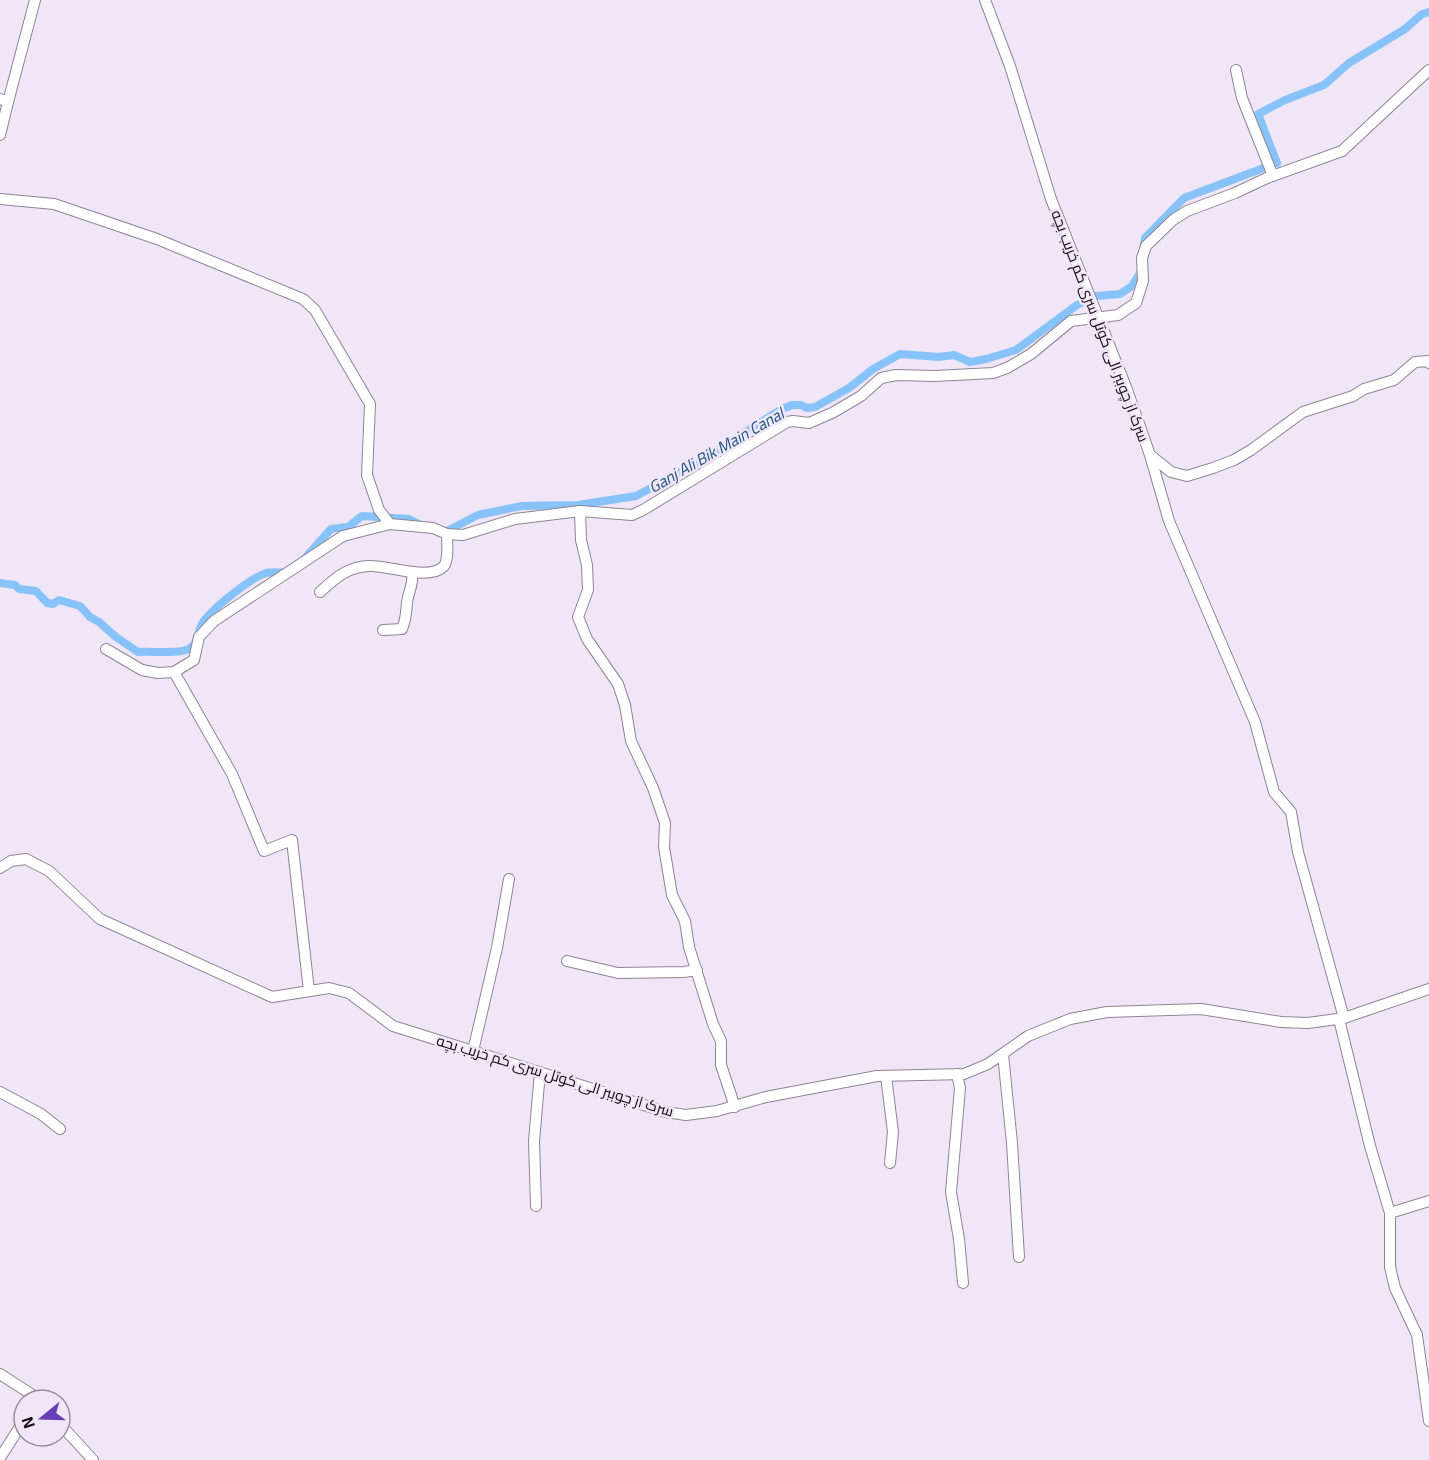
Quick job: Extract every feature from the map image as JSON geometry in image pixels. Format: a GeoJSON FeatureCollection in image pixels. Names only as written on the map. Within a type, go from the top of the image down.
{"type":"FeatureCollection","features":[{"type":"Feature","properties":{"kind":"street"},"geometry":{"type":"LineString","coordinates":[[0,135],[4,101],[35,0]]}},
{"type":"Feature","properties":{"kind":"street","name":"سرک از چوببر الی کوتل سری کم خریب بچه"},"geometry":{"type":"LineString","coordinates":[[985,0],[1010,66],[1051,199],[1126,387],[1150,455],[1171,472],[1187,476],[1213,468],[1251,450],[1304,412],[1394,380],[1415,362],[1428,361],[1429,363]]}},
{"type":"Feature","properties":{"kind":"street"},"geometry":{"type":"LineString","coordinates":[[1236,70],[1242,98],[1273,176]]}},
{"type":"Feature","properties":{"kind":"street"},"geometry":{"type":"LineString","coordinates":[[106,649],[142,670],[158,673],[174,672],[194,660],[199,638],[214,621],[343,536],[390,524],[433,528],[447,534],[463,535],[514,519],[580,511],[632,515],[787,422],[809,423],[832,413],[861,396],[881,378],[896,375],[935,376],[993,372],[1007,368],[1031,354],[1071,321],[1118,315],[1136,303],[1143,281],[1142,258],[1146,246],[1173,220],[1187,211],[1342,151],[1429,70]]}},
{"type":"Feature","properties":{"kind":"street"},"geometry":{"type":"LineString","coordinates":[[0,199],[54,204],[157,239],[303,298],[315,310],[370,404],[367,475],[379,510],[390,524]]}},
{"type":"Feature","properties":{"kind":"street"},"geometry":{"type":"LineString","coordinates":[[1150,455],[1169,521],[1255,722],[1274,792],[1290,812],[1370,1146],[1390,1213],[1390,1267],[1395,1288],[1417,1335],[1429,1421]]}},
{"type":"Feature","properties":{"kind":"street"},"geometry":{"type":"LineString","coordinates":[[580,511],[581,540],[587,565],[588,590],[578,617],[587,639],[618,684],[625,705],[631,741],[653,788],[665,823],[664,847],[672,895],[685,921],[689,947],[713,1024],[721,1041],[721,1065],[735,1107]]}},
{"type":"Feature","properties":{"kind":"street"},"geometry":{"type":"LineString","coordinates":[[320,592],[341,573],[352,569],[371,566],[412,573],[436,570],[444,566],[446,560],[447,534]]}},
{"type":"Feature","properties":{"kind":"street"},"geometry":{"type":"LineString","coordinates":[[383,630],[402,629],[406,620],[407,601],[413,582],[412,573]]}},
{"type":"Feature","properties":{"kind":"street"},"geometry":{"type":"LineString","coordinates":[[174,672],[232,774],[264,851],[292,840],[309,991]]}},
{"type":"Feature","properties":{"kind":"street","name":"سرک از چوببر الی کوتل سری کم خریب بچه"},"geometry":{"type":"LineString","coordinates":[[0,868],[11,861],[26,859],[49,871],[100,919],[272,997],[329,988],[350,993],[393,1026],[666,1112],[686,1115],[735,1107],[776,1095],[886,1076],[964,1074],[988,1064],[1028,1036],[1070,1019],[1107,1012],[1202,1009],[1281,1022],[1308,1023],[1341,1019],[1429,989]]}},
{"type":"Feature","properties":{"kind":"street"},"geometry":{"type":"LineString","coordinates":[[473,1051],[497,948],[509,879]]}},
{"type":"Feature","properties":{"kind":"street"},"geometry":{"type":"LineString","coordinates":[[567,961],[618,973],[697,970]]}},
{"type":"Feature","properties":{"kind":"street"},"geometry":{"type":"LineString","coordinates":[[1003,1054],[1012,1143],[1019,1257]]}},
{"type":"Feature","properties":{"kind":"street"},"geometry":{"type":"LineString","coordinates":[[536,1206],[534,1141],[540,1072]]}},
{"type":"Feature","properties":{"kind":"street"},"geometry":{"type":"LineString","coordinates":[[957,1074],[960,1088],[951,1192],[963,1283]]}},
{"type":"Feature","properties":{"kind":"street"},"geometry":{"type":"LineString","coordinates":[[886,1076],[893,1132],[890,1162]]}},
{"type":"Feature","properties":{"kind":"street"},"geometry":{"type":"LineString","coordinates":[[0,1092],[41,1114],[60,1129]]}},
{"type":"Feature","properties":{"kind":"street"},"geometry":{"type":"LineString","coordinates":[[1390,1213],[1429,1201]]}},
{"type":"Feature","properties":{"kind":"street"},"geometry":{"type":"LineString","coordinates":[[0,1374],[19,1388]]}},
{"type":"Feature","properties":{"kind":"street"},"geometry":{"type":"LineString","coordinates":[[72,1437],[93,1460]]}},
{"type":"Feature","properties":{"kind":"street"},"geometry":{"type":"LineString","coordinates":[[0,1458],[12,1439]]}},
{"type":"Feature","properties":{"kind":"waterway","name":"Ganj Ali Bik Main Canal"},"geometry":{"type":"LineString","coordinates":[[1143,249],[1145,238],[1184,198],[1277,163],[1258,114],[1285,100],[1324,85],[1349,63],[1405,29],[1422,14],[1429,12]]}},
{"type":"Feature","properties":{"kind":"waterway","name":"Ganj Ali Bik Main Canal"},"geometry":{"type":"LineString","coordinates":[[445,532],[478,515],[521,506],[578,505],[636,496],[699,462],[780,410],[792,405],[815,407],[849,388],[873,369],[900,354],[939,357],[954,355],[970,362],[1016,350],[1077,305],[1096,296],[1120,294],[1132,286],[1143,268]]}},
{"type":"Feature","properties":{"kind":"waterway","name":"Ganj Ali Bik Main Canal"},"geometry":{"type":"LineString","coordinates":[[306,557],[331,529],[348,527],[362,516],[409,519],[421,525]]}},
{"type":"Feature","properties":{"kind":"waterway","name":"Ganj Ali Bik Main Canal"},"geometry":{"type":"LineString","coordinates":[[0,583],[36,591],[47,603],[53,604],[59,600],[80,606],[90,617],[138,652],[172,652],[189,649],[209,615],[243,587],[266,573],[289,571]]}}]}
